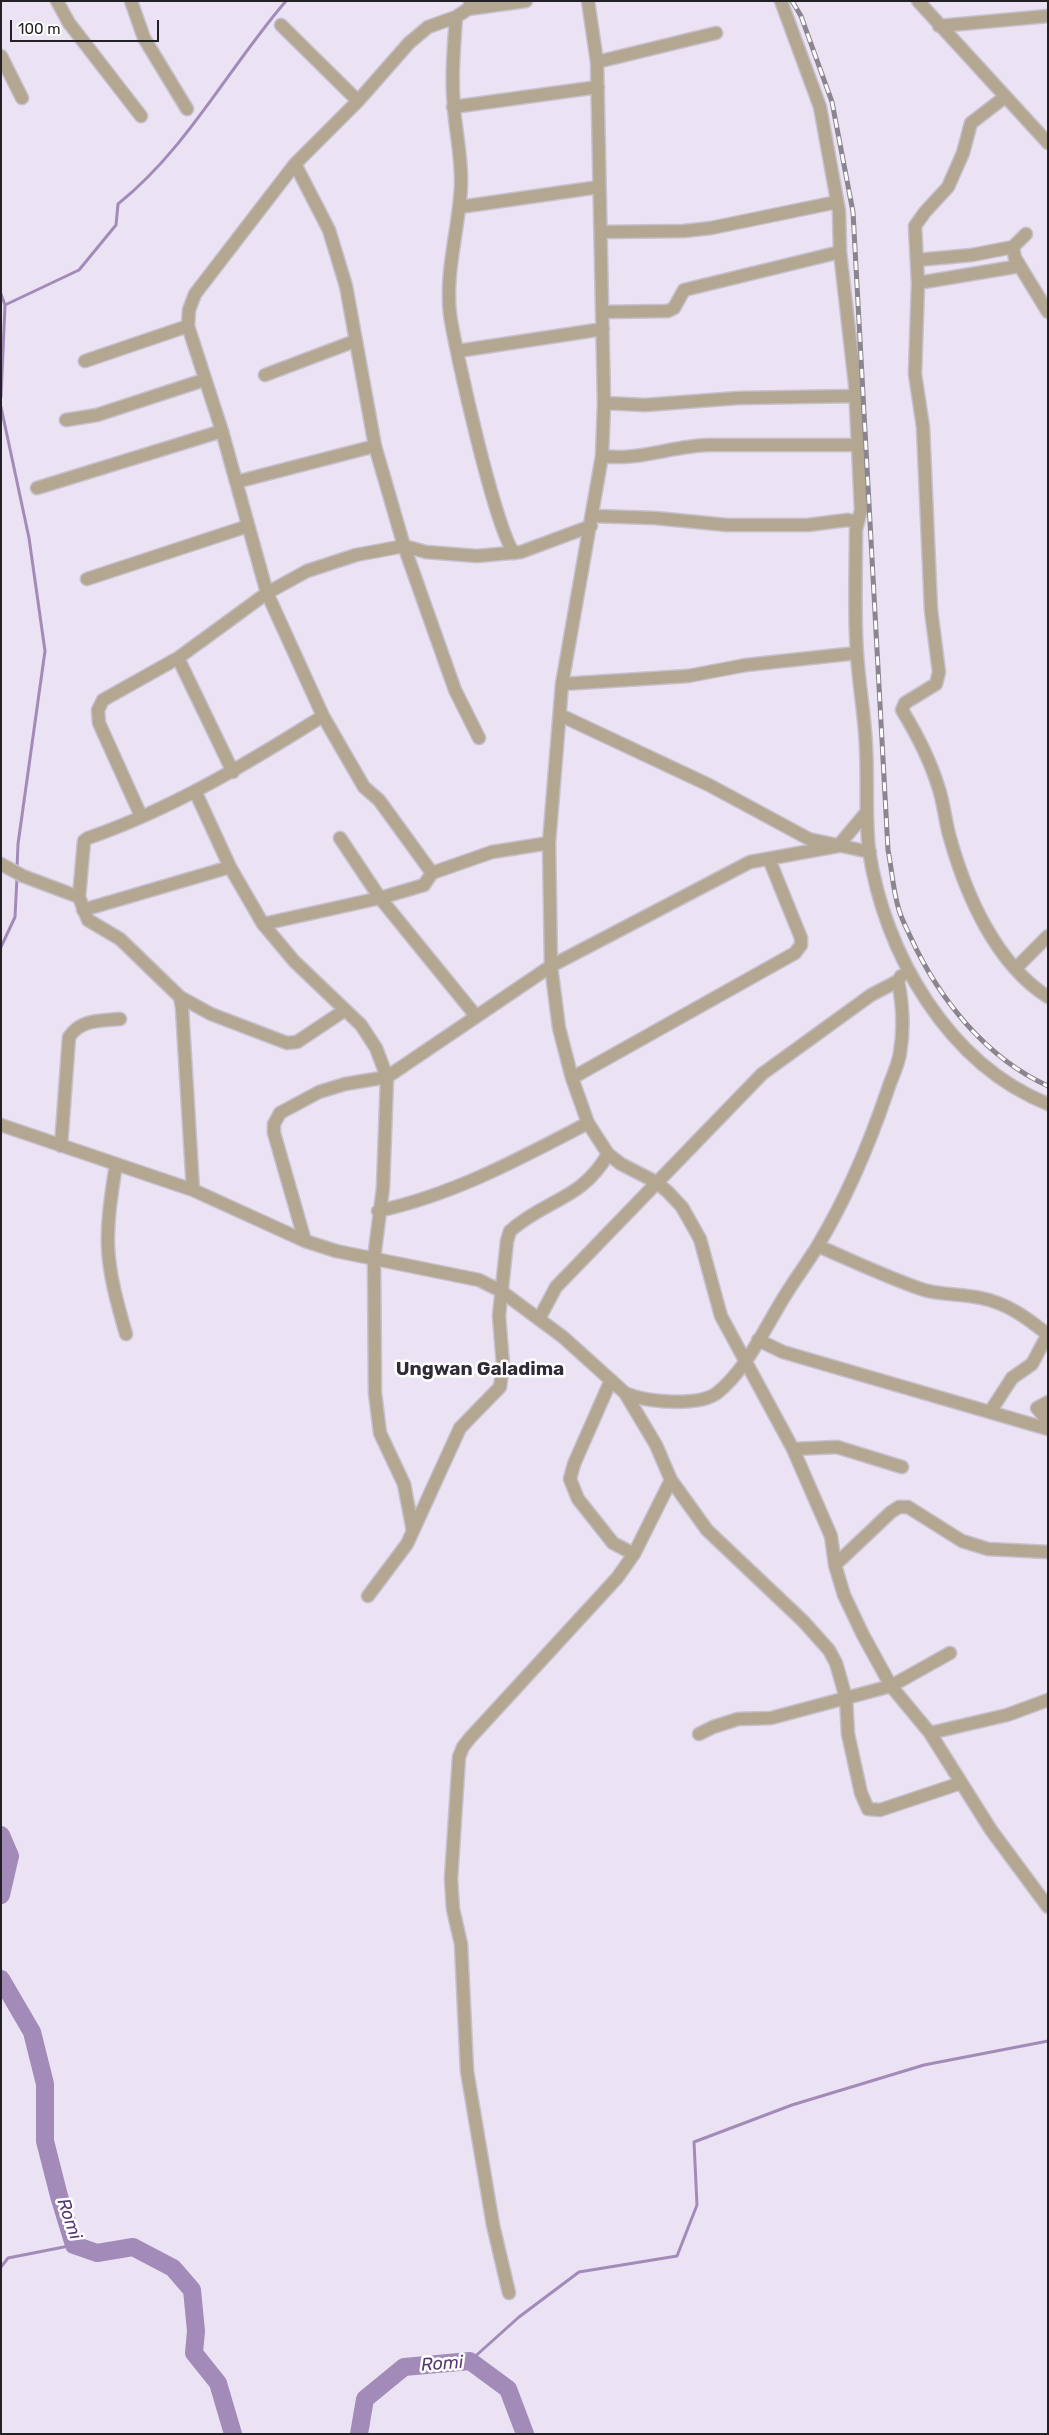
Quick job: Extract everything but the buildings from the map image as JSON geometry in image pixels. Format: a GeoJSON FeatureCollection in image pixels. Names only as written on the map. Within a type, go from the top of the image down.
{"type":"FeatureCollection","features":[{"type":"Feature","properties":{"kind":"street"},"geometry":{"type":"LineString","coordinates":[[57,1],[69,23],[141,116]]}},
{"type":"Feature","properties":{"kind":"street"},"geometry":{"type":"LineString","coordinates":[[131,1],[144,38],[187,109]]}},
{"type":"Feature","properties":{"kind":"street"},"geometry":{"type":"LineString","coordinates":[[432,873],[378,800],[364,787],[323,716],[267,593],[222,431],[188,326],[189,310],[195,294],[295,164],[358,100],[409,43],[428,27],[456,17],[470,5],[526,1]]}},
{"type":"Feature","properties":{"kind":"street"},"geometry":{"type":"LineString","coordinates":[[588,1],[597,62],[598,87],[604,403],[602,456],[562,684],[549,843],[551,966],[559,1028],[572,1078],[588,1123],[608,1154],[638,1174],[656,1182],[668,1192],[682,1207],[700,1239],[721,1316],[793,1449],[831,1536],[835,1565],[844,1594],[891,1686],[930,1733],[991,1830],[1032,1882],[1048,1907]]}},
{"type":"Feature","properties":{"kind":"street"},"geometry":{"type":"LineString","coordinates":[[781,1],[820,107],[837,202],[840,252],[856,396],[860,510],[858,522],[857,653],[866,748],[865,814],[870,852],[887,923],[906,967],[934,1012],[979,1062],[1027,1096],[1048,1104]]}},
{"type":"Feature","properties":{"kind":"street"},"geometry":{"type":"LineString","coordinates":[[918,1],[1048,143]]}},
{"type":"Feature","properties":{"kind":"street"},"geometry":{"type":"LineString","coordinates":[[940,26],[1048,16]]}},
{"type":"Feature","properties":{"kind":"street"},"geometry":{"type":"LineString","coordinates":[[456,17],[453,107],[462,158],[460,207],[448,281],[450,313],[500,526],[510,550],[515,552]]}},
{"type":"Feature","properties":{"kind":"street"},"geometry":{"type":"LineString","coordinates":[[281,25],[358,100]]}},
{"type":"Feature","properties":{"kind":"street"},"geometry":{"type":"LineString","coordinates":[[597,62],[716,33]]}},
{"type":"Feature","properties":{"kind":"street"},"geometry":{"type":"LineString","coordinates":[[1,56],[22,98]]}},
{"type":"Feature","properties":{"kind":"street"},"geometry":{"type":"LineString","coordinates":[[453,107],[598,87]]}},
{"type":"Feature","properties":{"kind":"street"},"geometry":{"type":"LineString","coordinates":[[1005,96],[971,123],[963,153],[948,187],[915,226],[918,283],[915,374],[923,427],[930,610],[939,672],[936,684],[905,703],[902,710],[911,725],[938,785],[950,838],[972,900],[992,940],[1034,988],[1048,997]]}},
{"type":"Feature","properties":{"kind":"street"},"geometry":{"type":"LineString","coordinates":[[295,164],[329,230],[346,286],[375,446],[404,546],[455,690],[479,738]]}},
{"type":"Feature","properties":{"kind":"street"},"geometry":{"type":"LineString","coordinates":[[460,207],[599,187]]}},
{"type":"Feature","properties":{"kind":"street"},"geometry":{"type":"LineString","coordinates":[[601,232],[667,232],[711,228],[837,202]]}},
{"type":"Feature","properties":{"kind":"street"},"geometry":{"type":"LineString","coordinates":[[916,260],[1013,247],[1026,234]]}},
{"type":"Feature","properties":{"kind":"street"},"geometry":{"type":"LineString","coordinates":[[1013,247],[1015,258],[1048,312]]}},
{"type":"Feature","properties":{"kind":"street"},"geometry":{"type":"LineString","coordinates":[[603,312],[668,311],[674,308],[684,290],[840,252]]}},
{"type":"Feature","properties":{"kind":"street"},"geometry":{"type":"LineString","coordinates":[[918,283],[1020,266]]}},
{"type":"Feature","properties":{"kind":"street"},"geometry":{"type":"LineString","coordinates":[[85,361],[188,326]]}},
{"type":"Feature","properties":{"kind":"street"},"geometry":{"type":"LineString","coordinates":[[458,351],[603,329]]}},
{"type":"Feature","properties":{"kind":"street"},"geometry":{"type":"LineString","coordinates":[[265,375],[355,341]]}},
{"type":"Feature","properties":{"kind":"street"},"geometry":{"type":"LineString","coordinates":[[66,420],[96,415],[204,380]]}},
{"type":"Feature","properties":{"kind":"street"},"geometry":{"type":"LineString","coordinates":[[604,403],[645,405],[728,398],[856,396]]}},
{"type":"Feature","properties":{"kind":"street"},"geometry":{"type":"LineString","coordinates":[[37,488],[222,431]]}},
{"type":"Feature","properties":{"kind":"street"},"geometry":{"type":"LineString","coordinates":[[602,456],[619,458],[701,445],[858,445]]}},
{"type":"Feature","properties":{"kind":"street"},"geometry":{"type":"LineString","coordinates":[[236,482],[375,446]]}},
{"type":"Feature","properties":{"kind":"street"},"geometry":{"type":"LineString","coordinates":[[141,816],[99,723],[98,710],[103,700],[178,658],[267,593],[307,570],[356,555],[404,546],[426,552],[477,556],[521,552],[592,521],[655,518],[727,524],[808,525],[847,520],[858,522]]}},
{"type":"Feature","properties":{"kind":"street"},"geometry":{"type":"LineString","coordinates":[[87,579],[248,526]]}},
{"type":"Feature","properties":{"kind":"street"},"geometry":{"type":"LineString","coordinates":[[562,684],[688,676],[746,665],[857,653]]}},
{"type":"Feature","properties":{"kind":"street"},"geometry":{"type":"LineString","coordinates":[[178,658],[233,772]]}},
{"type":"Feature","properties":{"kind":"street"},"geometry":{"type":"LineString","coordinates":[[560,715],[710,785],[809,839],[870,852]]}},
{"type":"Feature","properties":{"kind":"street"},"geometry":{"type":"LineString","coordinates":[[323,716],[233,772],[141,816],[88,838],[84,841],[79,896],[88,920],[120,939],[180,997],[211,1014],[287,1043],[297,1042],[345,1010]]}},
{"type":"Feature","properties":{"kind":"street"},"geometry":{"type":"LineString","coordinates":[[195,791],[230,867],[263,924],[294,961],[361,1025],[376,1048],[387,1077],[382,1188],[374,1258],[375,1393],[380,1433],[404,1484],[413,1531]]}},
{"type":"Feature","properties":{"kind":"street"},"geometry":{"type":"LineString","coordinates":[[306,1241],[274,1133],[274,1124],[280,1113],[319,1092],[346,1084],[387,1077],[551,966],[750,862],[838,846],[865,814]]}},
{"type":"Feature","properties":{"kind":"street"},"geometry":{"type":"LineString","coordinates":[[340,838],[380,898],[476,1016]]}},
{"type":"Feature","properties":{"kind":"street"},"geometry":{"type":"LineString","coordinates":[[263,924],[380,898],[424,885],[432,873],[492,852],[549,843]]}},
{"type":"Feature","properties":{"kind":"street"},"geometry":{"type":"LineString","coordinates":[[572,1078],[795,953],[801,945],[801,938],[769,859]]}},
{"type":"Feature","properties":{"kind":"street"},"geometry":{"type":"LineString","coordinates":[[1,864],[23,876],[79,896]]}},
{"type":"Feature","properties":{"kind":"street"},"geometry":{"type":"LineString","coordinates":[[83,910],[230,867]]}},
{"type":"Feature","properties":{"kind":"street"},"geometry":{"type":"LineString","coordinates":[[1016,968],[1048,936]]}},
{"type":"Feature","properties":{"kind":"street"},"geometry":{"type":"LineString","coordinates":[[539,1319],[556,1287],[762,1074],[871,995],[898,981],[906,967]]}},
{"type":"Feature","properties":{"kind":"street"},"geometry":{"type":"LineString","coordinates":[[625,1393],[639,1399],[668,1402],[694,1400],[716,1394],[746,1361],[818,1246],[861,1160],[878,1119],[900,1054],[902,1017],[898,981]]}},
{"type":"Feature","properties":{"kind":"street"},"geometry":{"type":"LineString","coordinates":[[180,997],[193,1190]]}},
{"type":"Feature","properties":{"kind":"street"},"geometry":{"type":"LineString","coordinates":[[61,1146],[69,1037],[74,1029],[83,1023],[120,1019]]}},
{"type":"Feature","properties":{"kind":"street"},"geometry":{"type":"LineString","coordinates":[[378,1211],[415,1203],[460,1185],[514,1161],[588,1123]]}},
{"type":"Feature","properties":{"kind":"street"},"geometry":{"type":"LineString","coordinates":[[1,1125],[193,1190],[306,1241],[336,1251],[479,1280],[501,1291],[539,1319],[625,1393],[656,1445],[671,1480],[707,1530],[803,1621],[829,1650],[836,1663],[846,1698],[848,1734],[861,1793],[868,1809],[880,1810],[961,1783]]}},
{"type":"Feature","properties":{"kind":"street"},"geometry":{"type":"LineString","coordinates":[[368,1596],[390,1568],[413,1531],[460,1428],[500,1387],[503,1365],[499,1316],[506,1241],[510,1231],[584,1186],[598,1172],[608,1154]]}},
{"type":"Feature","properties":{"kind":"street"},"geometry":{"type":"LineString","coordinates":[[116,1164],[109,1211],[108,1247],[116,1299],[126,1334]]}},
{"type":"Feature","properties":{"kind":"street"},"geometry":{"type":"LineString","coordinates":[[818,1246],[924,1290],[950,1295],[979,1297],[1001,1303],[1026,1317],[1048,1334],[1032,1364],[1012,1378],[990,1412]]}},
{"type":"Feature","properties":{"kind":"street"},"geometry":{"type":"LineString","coordinates":[[758,1340],[783,1352],[1048,1429]]}},
{"type":"Feature","properties":{"kind":"street"},"geometry":{"type":"LineString","coordinates":[[611,1380],[574,1464],[570,1479],[578,1499],[612,1543],[634,1554]]}},
{"type":"Feature","properties":{"kind":"street"},"geometry":{"type":"LineString","coordinates":[[1048,1402],[1038,1408],[1048,1421]]}},
{"type":"Feature","properties":{"kind":"street"},"geometry":{"type":"LineString","coordinates":[[793,1449],[837,1447],[902,1467]]}},
{"type":"Feature","properties":{"kind":"street"},"geometry":{"type":"LineString","coordinates":[[509,2293],[493,2225],[468,2070],[461,1944],[453,1909],[451,1879],[459,1757],[463,1747],[470,1738],[617,1578],[634,1554],[671,1480]]}},
{"type":"Feature","properties":{"kind":"street"},"geometry":{"type":"LineString","coordinates":[[835,1565],[891,1512],[899,1508],[908,1507],[962,1541],[988,1549],[1048,1552]]}},
{"type":"Feature","properties":{"kind":"street"},"geometry":{"type":"LineString","coordinates":[[699,1734],[713,1727],[738,1720],[771,1718],[891,1686],[950,1653]]}},
{"type":"Feature","properties":{"kind":"street"},"geometry":{"type":"LineString","coordinates":[[930,1733],[1007,1715],[1048,1700]]}},
{"type":"Feature","properties":{"kind":"waterway"},"geometry":{"type":"LineString","coordinates":[[5,305],[79,270],[116,225],[118,204],[143,182],[186,133],[265,26],[286,1]]}},
{"type":"Feature","properties":{"kind":"waterway"},"geometry":{"type":"LineString","coordinates":[[1,294],[5,305],[1,397]]}},
{"type":"Feature","properties":{"kind":"waterway"},"geometry":{"type":"LineString","coordinates":[[1,407],[29,538],[45,651],[18,844],[17,868]]}},
{"type":"Feature","properties":{"kind":"waterway"},"geometry":{"type":"LineString","coordinates":[[1,947],[15,917],[17,877]]}},
{"type":"Feature","properties":{"kind":"waterway","name":"Romi"},"geometry":{"type":"LineString","coordinates":[[1,1835],[10,1856],[1,1895]]}},
{"type":"Feature","properties":{"kind":"waterway","name":"Romi"},"geometry":{"type":"LineString","coordinates":[[1,1979],[32,2032],[45,2084],[45,2141],[74,2245],[97,2253],[133,2247],[173,2268],[192,2290],[196,2331],[194,2353],[218,2383],[233,2434]]}},
{"type":"Feature","properties":{"kind":"waterway"},"geometry":{"type":"LineString","coordinates":[[470,2361],[519,2317],[579,2272],[677,2256],[697,2205],[694,2142],[792,2105],[924,2065],[1048,2041]]}},
{"type":"Feature","properties":{"kind":"waterway"},"geometry":{"type":"LineString","coordinates":[[1,2267],[8,2258],[74,2245]]}},
{"type":"Feature","properties":{"kind":"waterway","name":"Romi"},"geometry":{"type":"LineString","coordinates":[[359,2434],[365,2399],[404,2367],[470,2361],[508,2389],[525,2434]]}},
{"type":"Feature","properties":{"kind":"railway"},"geometry":{"type":"LineString","coordinates":[[792,1],[801,16],[832,102],[853,212],[888,850],[897,903],[903,921],[922,961],[950,1004],[985,1043],[1004,1060],[1048,1086]]}},
{"type":"Feature","properties":{"kind":"district","name":"Ungwan Galadima"},"geometry":{"type":"Point","coordinates":[480,1370]}}]}
